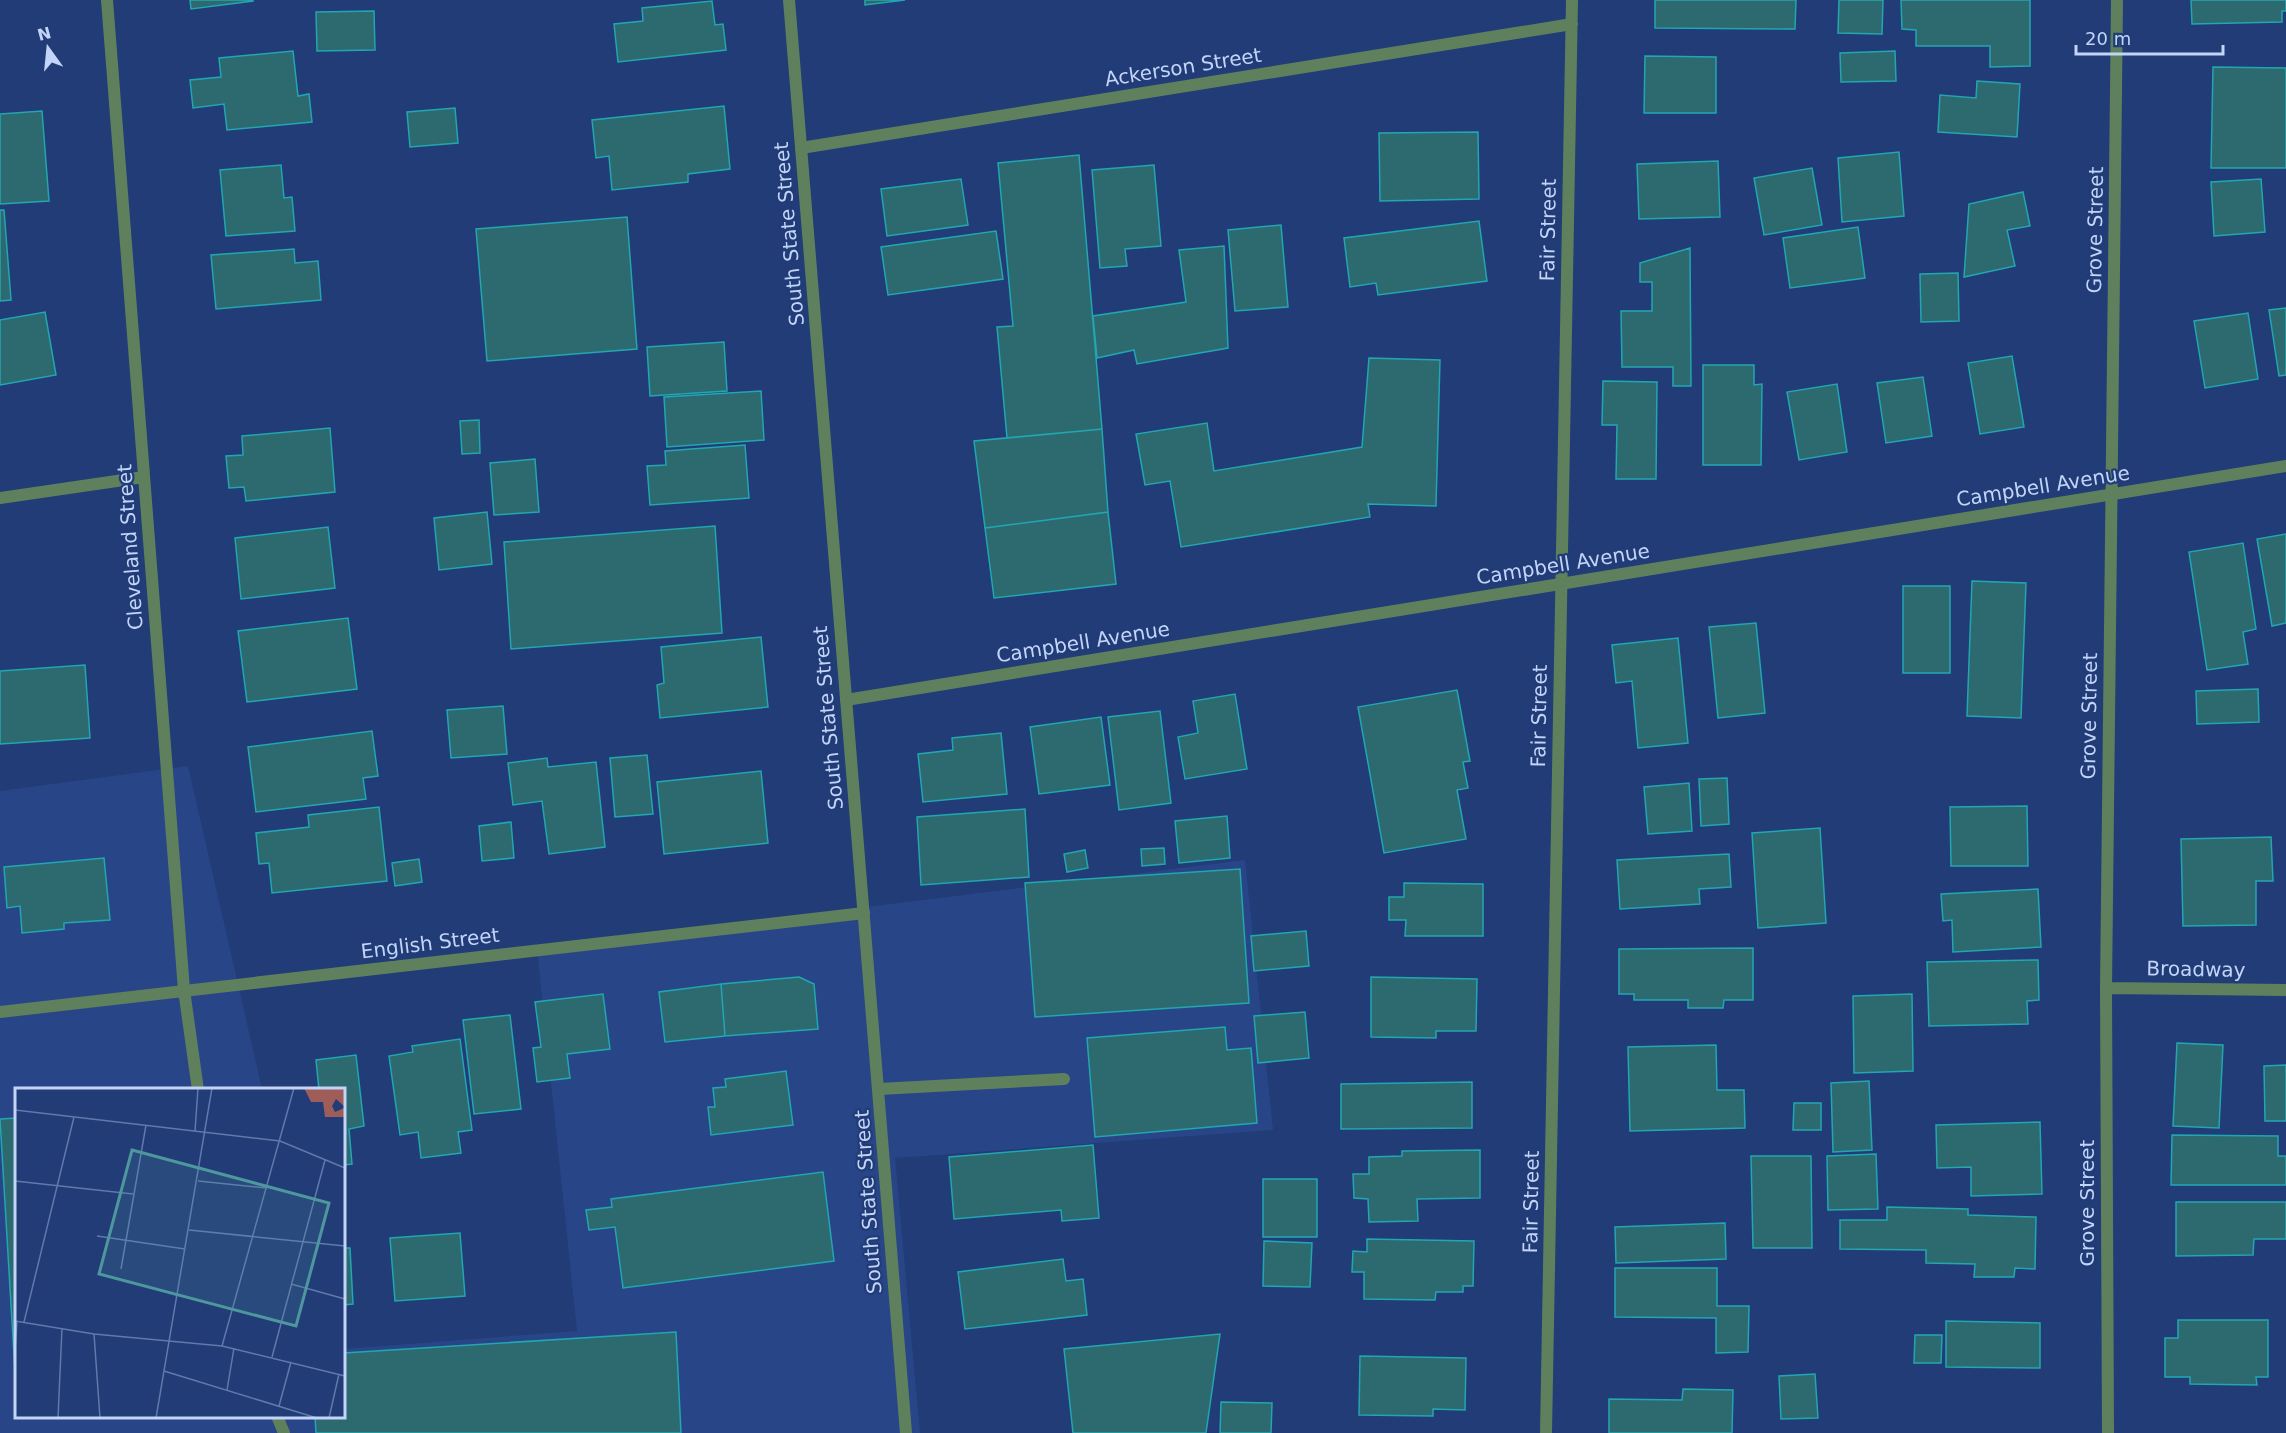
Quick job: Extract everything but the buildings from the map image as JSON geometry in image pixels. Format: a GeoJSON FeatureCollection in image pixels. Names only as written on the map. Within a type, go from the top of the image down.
{"type":"FeatureCollection","features":[{"type":"Feature","properties":{"kind":"street","name":"Cleveland Street"},"geometry":{"type":"LineString","coordinates":[[107,0],[184,990],[198,1088]]}},
{"type":"Feature","properties":{"kind":"street","name":"South State Street"},"geometry":{"type":"LineString","coordinates":[[789,0],[906,1433]]}},
{"type":"Feature","properties":{"kind":"street","name":"Fair Street"},"geometry":{"type":"LineString","coordinates":[[1546,1433],[1572,0]]}},
{"type":"Feature","properties":{"kind":"street","name":"Grove Street"},"geometry":{"type":"LineString","coordinates":[[2108,1433],[2106,988],[2117,0]]}},
{"type":"Feature","properties":{"kind":"street","name":"Ackerson Street"},"geometry":{"type":"LineString","coordinates":[[801,148],[1572,24]]}},
{"type":"Feature","properties":{"kind":"street","name":"Campbell Avenue"},"geometry":{"type":"LineString","coordinates":[[846,700],[2286,466]]}},
{"type":"Feature","properties":{"kind":"street"},"geometry":{"type":"LineString","coordinates":[[0,498],[144,477]]}},
{"type":"Feature","properties":{"kind":"street","name":"English Street"},"geometry":{"type":"LineString","coordinates":[[0,1012],[864,913]]}},
{"type":"Feature","properties":{"kind":"street","name":"Broadway"},"geometry":{"type":"LineString","coordinates":[[2106,988],[2286,990]]}},
{"type":"Feature","properties":{"kind":"street"},"geometry":{"type":"LineString","coordinates":[[879,1089],[1064,1079]]}},
{"type":"Feature","properties":{"kind":"street"},"geometry":{"type":"LineString","coordinates":[[278,1418],[284,1433]]}},
{"type":"Feature","properties":{"kind":"shaded area"},"geometry":{"type":"Polygon","coordinates":[[[188,766],[262,1088],[15,1088],[15,1418],[345,1418],[345,1349],[577,1331],[537,948],[1245,860],[1273,1130],[895,1158],[920,1433],[0,1433],[0,791],[188,766]]]}}]}
